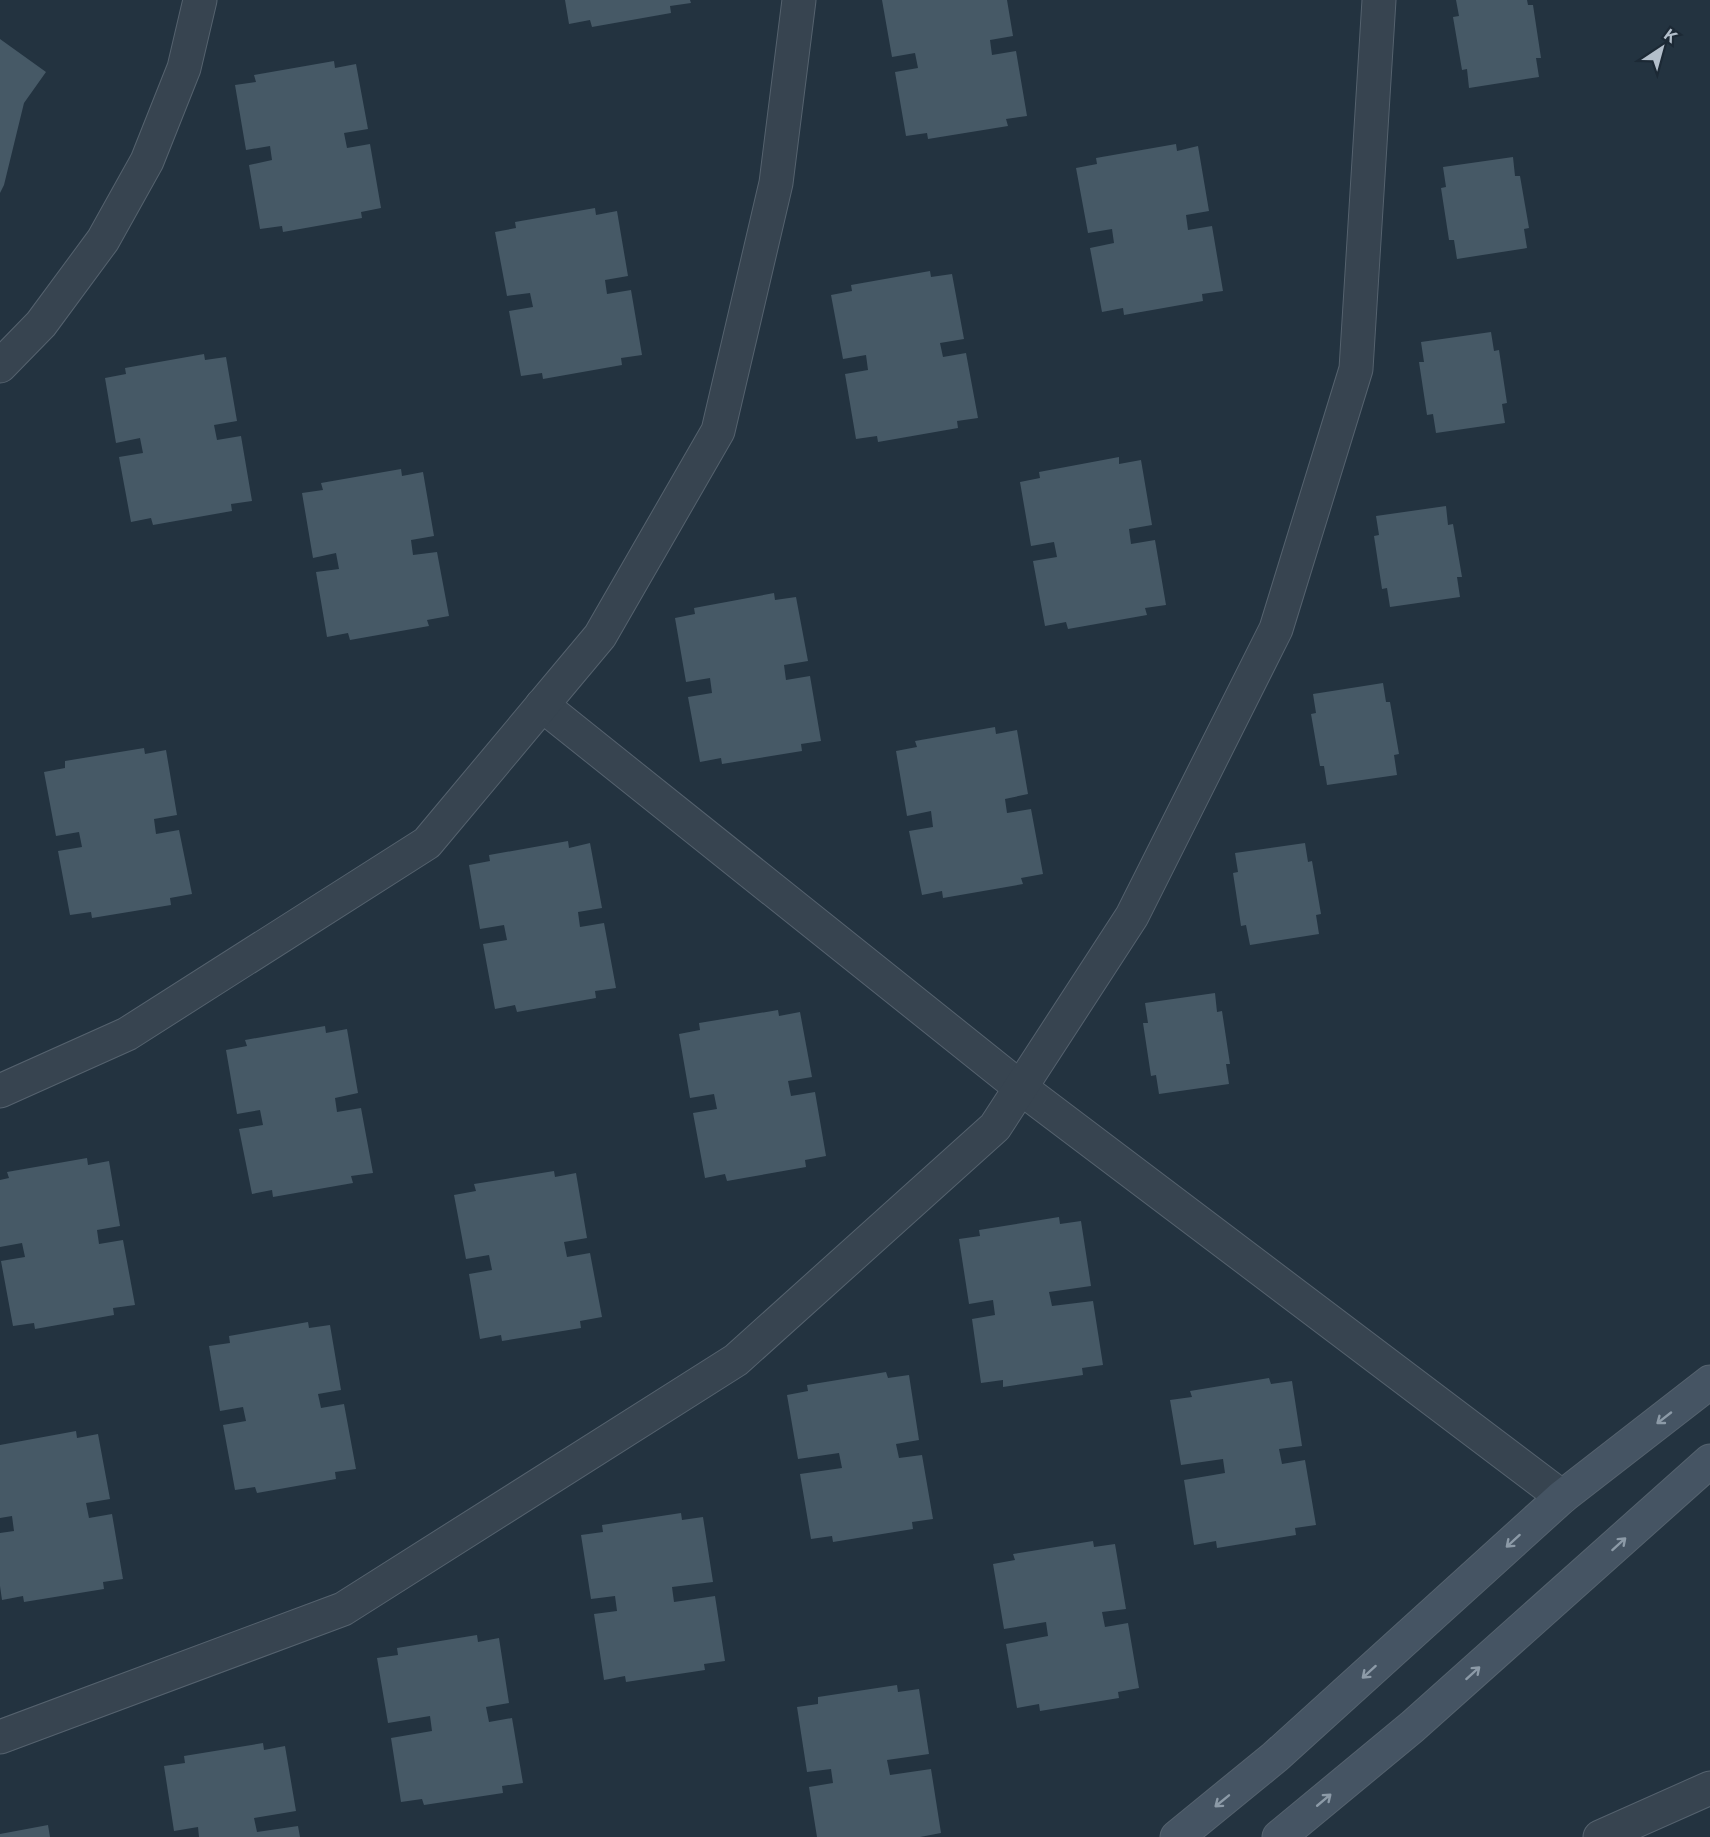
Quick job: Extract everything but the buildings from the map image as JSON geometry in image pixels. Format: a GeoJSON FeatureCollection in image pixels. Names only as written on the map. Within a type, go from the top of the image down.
{"type":"FeatureCollection","features":[{"type":"Feature","properties":{"kind":"main road"},"geometry":{"type":"LineString","coordinates":[[1177,1837],[1275,1757],[1562,1497],[1710,1382]]}},
{"type":"Feature","properties":{"kind":"main road"},"geometry":{"type":"LineString","coordinates":[[1280,1837],[1420,1719],[1710,1461]]}},
{"type":"Feature","properties":{"kind":"street"},"geometry":{"type":"LineString","coordinates":[[0,366],[41,324],[103,240],[142,171],[184,68],[200,0]]}},
{"type":"Feature","properties":{"kind":"street"},"geometry":{"type":"LineString","coordinates":[[0,1091],[127,1034],[427,843],[600,636],[718,431],[776,183],[799,0]]}},
{"type":"Feature","properties":{"kind":"street"},"geometry":{"type":"LineString","coordinates":[[0,1737],[344,1609],[736,1360],[995,1127],[1132,916],[1276,629],[1356,369],[1379,0]]}},
{"type":"Feature","properties":{"kind":"street"},"geometry":{"type":"LineString","coordinates":[[542,705],[1021,1088],[1562,1497]]}},
{"type":"Feature","properties":{"kind":"street"},"geometry":{"type":"LineString","coordinates":[[1600,1837],[1710,1788]]}}]}
